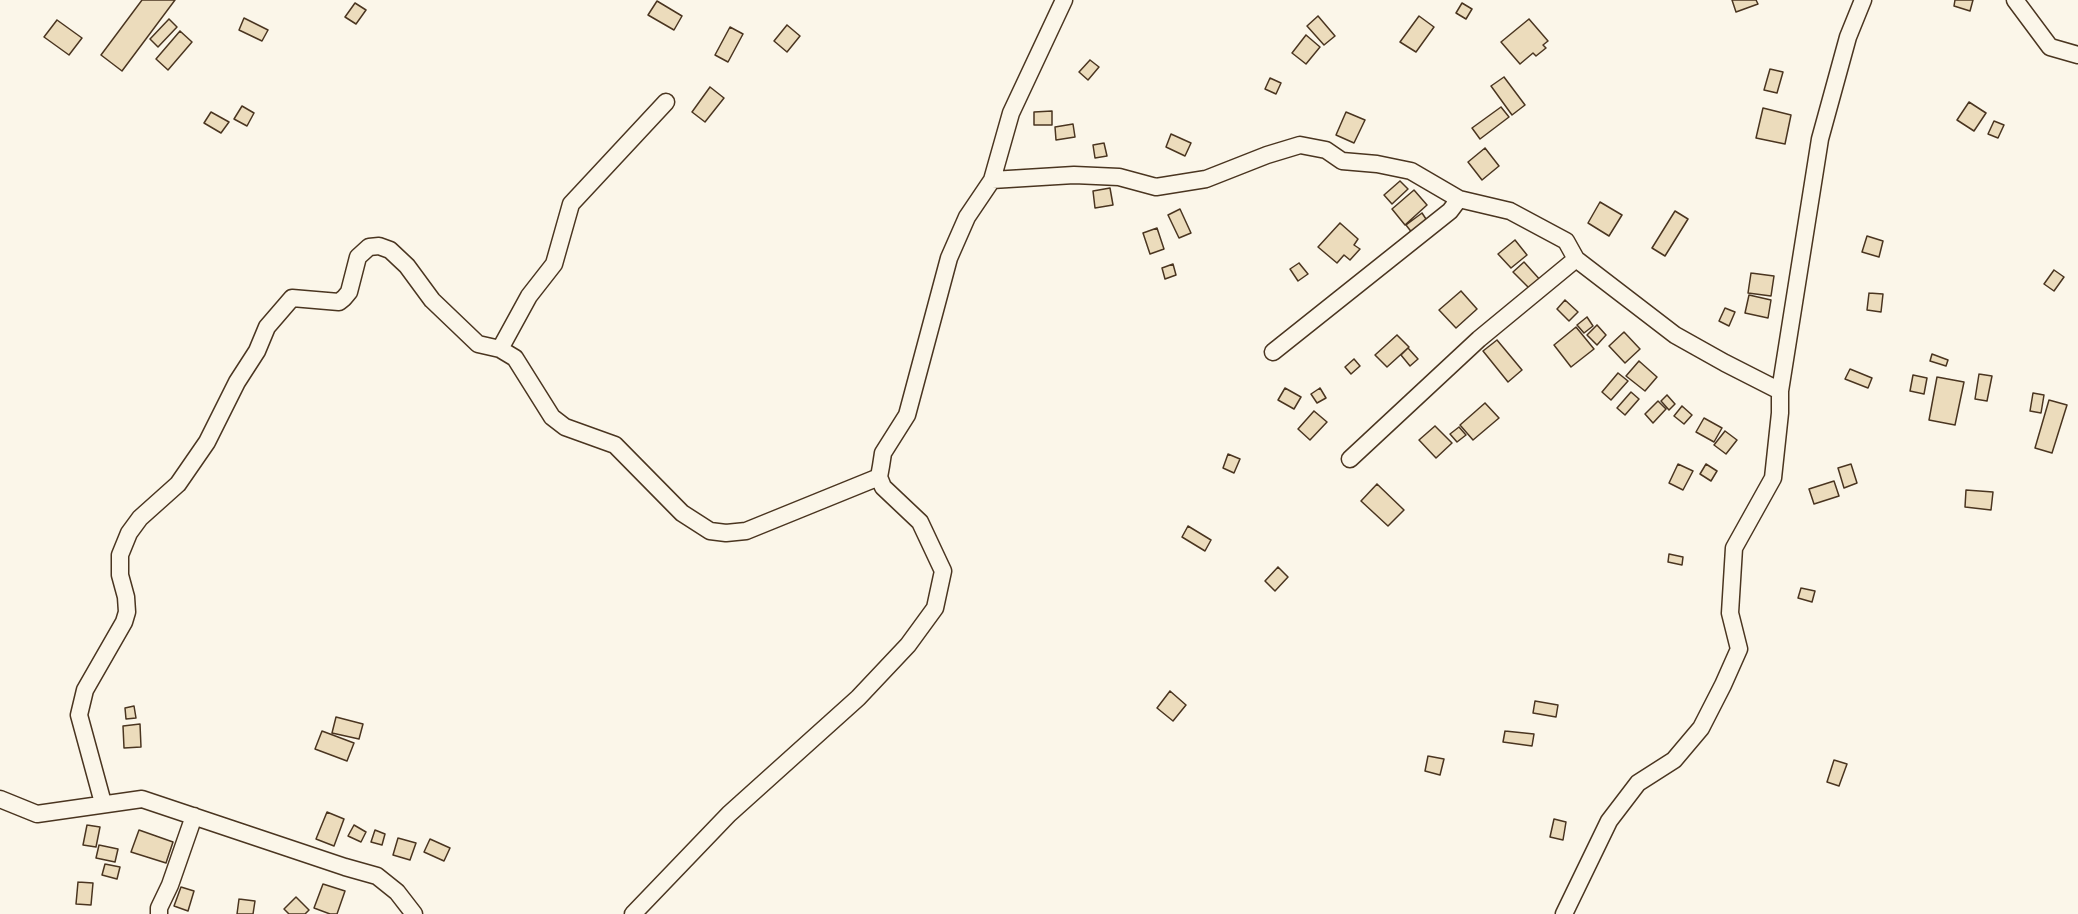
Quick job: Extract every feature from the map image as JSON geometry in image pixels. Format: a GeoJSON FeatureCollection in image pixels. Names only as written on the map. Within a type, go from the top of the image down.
{"type":"FeatureCollection","features":[{"type":"Feature","properties":{"kind":"street"},"geometry":{"type":"LineString","coordinates":[[633,914],[729,814],[858,698],[908,645],[935,608],[943,571],[920,522],[883,487],[879,477],[884,453],[907,415],[949,258],[967,217],[992,180],[1011,113],[1064,0]]}},
{"type":"Feature","properties":{"kind":"street"},"geometry":{"type":"LineString","coordinates":[[1564,914],[1609,821],[1638,783],[1674,760],[1701,728],[1739,649],[1730,613],[1734,548],[1773,478],[1780,414],[1780,390],[1820,139],[1848,37],[1863,0]]}},
{"type":"Feature","properties":{"kind":"street"},"geometry":{"type":"LineString","coordinates":[[2015,0],[2050,47],[2078,55]]}},
{"type":"Feature","properties":{"kind":"street"},"geometry":{"type":"LineString","coordinates":[[500,349],[529,296],[554,264],[571,204],[666,102]]}},
{"type":"Feature","properties":{"kind":"street"},"geometry":{"type":"LineString","coordinates":[[992,180],[1074,174],[1119,177],[1156,187],[1206,179],[1300,145],[1326,150],[1342,161],[1377,164],[1411,171],[1459,199],[1510,211],[1566,241],[1576,259],[1675,335],[1780,390]]}},
{"type":"Feature","properties":{"kind":"street"},"geometry":{"type":"LineString","coordinates":[[1273,352],[1450,211],[1459,199]]}},
{"type":"Feature","properties":{"kind":"street"},"geometry":{"type":"LineString","coordinates":[[103,803],[80,715],[85,690],[124,622],[127,612],[126,597],[120,575],[120,555],[129,533],[140,518],[178,484],[207,442],[237,382],[257,351],[267,327],[292,298],[339,302],[349,292],[358,257],[369,248],[379,246],[390,249],[407,266],[432,300],[478,344],[500,349],[515,358],[552,417],[565,427],[615,445],[682,513],[710,531],[726,533],[746,531],[879,477]]}},
{"type":"Feature","properties":{"kind":"street"},"geometry":{"type":"LineString","coordinates":[[1350,459],[1479,339],[1576,259]]}},
{"type":"Feature","properties":{"kind":"street"},"geometry":{"type":"LineString","coordinates":[[0,798],[37,814],[142,799],[377,876],[397,892],[414,914]]}},
{"type":"Feature","properties":{"kind":"street"},"geometry":{"type":"LineString","coordinates":[[159,914],[159,908],[170,885],[194,816]]}},
{"type":"Feature","properties":{"kind":"building"},"geometry":{"type":"Polygon","coordinates":[[[142,0],[175,0],[122,71],[101,55],[142,0]]]}},
{"type":"Feature","properties":{"kind":"building"},"geometry":{"type":"Polygon","coordinates":[[[1732,0],[1756,0],[1758,4],[1736,12],[1732,0]]]}},
{"type":"Feature","properties":{"kind":"building"},"geometry":{"type":"Polygon","coordinates":[[[1955,0],[1973,0],[1970,11],[1954,6],[1955,0]]]}},
{"type":"Feature","properties":{"kind":"building"},"geometry":{"type":"Polygon","coordinates":[[[657,1],[682,16],[674,30],[648,15],[657,1]]]}},
{"type":"Feature","properties":{"kind":"building"},"geometry":{"type":"Polygon","coordinates":[[[355,3],[366,10],[356,24],[345,17],[355,3]]]}},
{"type":"Feature","properties":{"kind":"building"},"geometry":{"type":"Polygon","coordinates":[[[1462,3],[1472,9],[1466,19],[1456,13],[1462,3]]]}},
{"type":"Feature","properties":{"kind":"building"},"geometry":{"type":"Polygon","coordinates":[[[1318,16],[1335,36],[1324,45],[1307,26],[1318,16]]]}},
{"type":"Feature","properties":{"kind":"building"},"geometry":{"type":"Polygon","coordinates":[[[1419,16],[1434,27],[1416,52],[1400,42],[1419,16]]]}},
{"type":"Feature","properties":{"kind":"building"},"geometry":{"type":"Polygon","coordinates":[[[244,18],[268,30],[262,41],[239,30],[244,18]]]}},
{"type":"Feature","properties":{"kind":"building"},"geometry":{"type":"Polygon","coordinates":[[[169,19],[177,27],[158,47],[150,39],[169,19]]]}},
{"type":"Feature","properties":{"kind":"building"},"geometry":{"type":"Polygon","coordinates":[[[1529,19],[1548,41],[1543,45],[1546,48],[1536,56],[1533,53],[1520,64],[1501,42],[1529,19]]]}},
{"type":"Feature","properties":{"kind":"building"},"geometry":{"type":"Polygon","coordinates":[[[57,20],[82,38],[69,55],[44,37],[57,20]]]}},
{"type":"Feature","properties":{"kind":"building"},"geometry":{"type":"Polygon","coordinates":[[[787,25],[800,36],[787,52],[774,41],[787,25]]]}},
{"type":"Feature","properties":{"kind":"building"},"geometry":{"type":"Polygon","coordinates":[[[730,27],[743,34],[728,62],[715,55],[730,27]]]}},
{"type":"Feature","properties":{"kind":"building"},"geometry":{"type":"Polygon","coordinates":[[[180,31],[192,42],[168,70],[156,59],[180,31]]]}},
{"type":"Feature","properties":{"kind":"building"},"geometry":{"type":"Polygon","coordinates":[[[1306,35],[1320,47],[1306,64],[1292,53],[1306,35]]]}},
{"type":"Feature","properties":{"kind":"building"},"geometry":{"type":"Polygon","coordinates":[[[1090,60],[1099,67],[1088,80],[1079,72],[1090,60]]]}},
{"type":"Feature","properties":{"kind":"building"},"geometry":{"type":"Polygon","coordinates":[[[1770,69],[1783,72],[1777,93],[1764,90],[1770,69]]]}},
{"type":"Feature","properties":{"kind":"building"},"geometry":{"type":"Polygon","coordinates":[[[1504,77],[1525,105],[1512,115],[1491,86],[1504,77]]]}},
{"type":"Feature","properties":{"kind":"building"},"geometry":{"type":"Polygon","coordinates":[[[1270,78],[1281,83],[1276,94],[1265,89],[1270,78]]]}},
{"type":"Feature","properties":{"kind":"building"},"geometry":{"type":"Polygon","coordinates":[[[710,87],[724,98],[705,122],[692,112],[710,87]]]}},
{"type":"Feature","properties":{"kind":"building"},"geometry":{"type":"Polygon","coordinates":[[[1969,102],[1986,113],[1974,131],[1957,120],[1969,102]]]}},
{"type":"Feature","properties":{"kind":"building"},"geometry":{"type":"Polygon","coordinates":[[[242,106],[254,113],[247,126],[234,119],[242,106]]]}},
{"type":"Feature","properties":{"kind":"building"},"geometry":{"type":"Polygon","coordinates":[[[1501,107],[1509,117],[1480,139],[1472,128],[1501,107]]]}},
{"type":"Feature","properties":{"kind":"building"},"geometry":{"type":"Polygon","coordinates":[[[1763,108],[1791,115],[1785,144],[1756,138],[1763,108]]]}},
{"type":"Feature","properties":{"kind":"building"},"geometry":{"type":"Polygon","coordinates":[[[1052,111],[1052,125],[1034,125],[1034,112],[1052,111]]]}},
{"type":"Feature","properties":{"kind":"building"},"geometry":{"type":"Polygon","coordinates":[[[211,112],[229,122],[221,133],[204,123],[211,112]]]}},
{"type":"Feature","properties":{"kind":"building"},"geometry":{"type":"Polygon","coordinates":[[[1346,112],[1365,120],[1354,143],[1336,135],[1346,112]]]}},
{"type":"Feature","properties":{"kind":"building"},"geometry":{"type":"Polygon","coordinates":[[[1994,121],[2004,125],[1998,138],[1988,134],[1994,121]]]}},
{"type":"Feature","properties":{"kind":"building"},"geometry":{"type":"Polygon","coordinates":[[[1073,124],[1075,137],[1056,140],[1055,127],[1073,124]]]}},
{"type":"Feature","properties":{"kind":"building"},"geometry":{"type":"Polygon","coordinates":[[[1171,134],[1191,143],[1185,156],[1166,147],[1171,134]]]}},
{"type":"Feature","properties":{"kind":"building"},"geometry":{"type":"Polygon","coordinates":[[[1104,143],[1107,156],[1095,158],[1093,145],[1104,143]]]}},
{"type":"Feature","properties":{"kind":"building"},"geometry":{"type":"Polygon","coordinates":[[[1485,148],[1499,166],[1482,180],[1468,162],[1485,148]]]}},
{"type":"Feature","properties":{"kind":"building"},"geometry":{"type":"Polygon","coordinates":[[[1400,181],[1408,189],[1392,204],[1384,195],[1400,181]]]}},
{"type":"Feature","properties":{"kind":"building"},"geometry":{"type":"Polygon","coordinates":[[[1110,188],[1113,205],[1095,208],[1093,191],[1110,188]]]}},
{"type":"Feature","properties":{"kind":"building"},"geometry":{"type":"Polygon","coordinates":[[[1414,190],[1427,205],[1405,225],[1392,209],[1414,190]]]}},
{"type":"Feature","properties":{"kind":"building"},"geometry":{"type":"Polygon","coordinates":[[[1600,202],[1622,215],[1609,236],[1588,223],[1600,202]]]}},
{"type":"Feature","properties":{"kind":"building"},"geometry":{"type":"Polygon","coordinates":[[[1180,209],[1191,233],[1179,238],[1168,215],[1180,209]]]}},
{"type":"Feature","properties":{"kind":"building"},"geometry":{"type":"Polygon","coordinates":[[[1675,211],[1688,219],[1665,256],[1652,248],[1675,211]]]}},
{"type":"Feature","properties":{"kind":"building"},"geometry":{"type":"Polygon","coordinates":[[[1422,213],[1428,222],[1413,234],[1406,225],[1422,213]]]}},
{"type":"Feature","properties":{"kind":"building"},"geometry":{"type":"Polygon","coordinates":[[[1340,223],[1358,239],[1354,245],[1360,249],[1350,260],[1344,255],[1337,263],[1318,247],[1340,223]]]}},
{"type":"Feature","properties":{"kind":"building"},"geometry":{"type":"Polygon","coordinates":[[[1157,228],[1164,249],[1150,254],[1143,233],[1157,228]]]}},
{"type":"Feature","properties":{"kind":"building"},"geometry":{"type":"Polygon","coordinates":[[[1867,236],[1883,241],[1879,257],[1862,252],[1867,236]]]}},
{"type":"Feature","properties":{"kind":"building"},"geometry":{"type":"Polygon","coordinates":[[[1515,240],[1527,255],[1511,268],[1498,254],[1515,240]]]}},
{"type":"Feature","properties":{"kind":"building"},"geometry":{"type":"Polygon","coordinates":[[[1524,262],[1542,282],[1532,291],[1513,272],[1524,262]]]}},
{"type":"Feature","properties":{"kind":"building"},"geometry":{"type":"Polygon","coordinates":[[[1299,263],[1308,274],[1298,281],[1290,269],[1299,263]]]}},
{"type":"Feature","properties":{"kind":"building"},"geometry":{"type":"Polygon","coordinates":[[[1173,264],[1176,275],[1165,279],[1162,268],[1173,264]]]}},
{"type":"Feature","properties":{"kind":"building"},"geometry":{"type":"Polygon","coordinates":[[[2054,270],[2064,277],[2054,291],[2044,284],[2054,270]]]}},
{"type":"Feature","properties":{"kind":"building"},"geometry":{"type":"Polygon","coordinates":[[[1751,273],[1774,276],[1771,296],[1748,293],[1751,273]]]}},
{"type":"Feature","properties":{"kind":"building"},"geometry":{"type":"Polygon","coordinates":[[[1461,291],[1477,309],[1456,328],[1439,310],[1461,291]]]}},
{"type":"Feature","properties":{"kind":"building"},"geometry":{"type":"Polygon","coordinates":[[[1869,293],[1883,294],[1881,312],[1867,310],[1869,293]]]}},
{"type":"Feature","properties":{"kind":"building"},"geometry":{"type":"Polygon","coordinates":[[[1749,295],[1771,300],[1768,318],[1745,313],[1749,295]]]}},
{"type":"Feature","properties":{"kind":"building"},"geometry":{"type":"Polygon","coordinates":[[[1565,300],[1578,312],[1569,321],[1557,309],[1565,300]]]}},
{"type":"Feature","properties":{"kind":"building"},"geometry":{"type":"Polygon","coordinates":[[[1725,308],[1735,312],[1729,326],[1719,321],[1725,308]]]}},
{"type":"Feature","properties":{"kind":"building"},"geometry":{"type":"Polygon","coordinates":[[[1587,317],[1593,326],[1584,333],[1577,325],[1587,317]]]}},
{"type":"Feature","properties":{"kind":"building"},"geometry":{"type":"Polygon","coordinates":[[[1597,325],[1606,335],[1597,345],[1587,335],[1597,325]]]}},
{"type":"Feature","properties":{"kind":"building"},"geometry":{"type":"Polygon","coordinates":[[[1576,327],[1594,349],[1571,367],[1554,345],[1576,327]]]}},
{"type":"Feature","properties":{"kind":"building"},"geometry":{"type":"Polygon","coordinates":[[[1624,332],[1640,349],[1625,363],[1609,346],[1624,332]]]}},
{"type":"Feature","properties":{"kind":"building"},"geometry":{"type":"Polygon","coordinates":[[[1397,335],[1409,347],[1387,367],[1375,355],[1397,335]]]}},
{"type":"Feature","properties":{"kind":"building"},"geometry":{"type":"Polygon","coordinates":[[[1497,340],[1522,370],[1508,382],[1483,351],[1497,340]]]}},
{"type":"Feature","properties":{"kind":"building"},"geometry":{"type":"Polygon","coordinates":[[[1408,348],[1418,359],[1410,366],[1401,355],[1408,348]]]}},
{"type":"Feature","properties":{"kind":"building"},"geometry":{"type":"Polygon","coordinates":[[[1932,354],[1948,360],[1946,366],[1930,361],[1932,354]]]}},
{"type":"Feature","properties":{"kind":"building"},"geometry":{"type":"Polygon","coordinates":[[[1354,359],[1360,366],[1351,374],[1345,367],[1354,359]]]}},
{"type":"Feature","properties":{"kind":"building"},"geometry":{"type":"Polygon","coordinates":[[[1639,361],[1657,377],[1645,391],[1626,376],[1639,361]]]}},
{"type":"Feature","properties":{"kind":"building"},"geometry":{"type":"Polygon","coordinates":[[[1850,369],[1872,378],[1868,388],[1845,379],[1850,369]]]}},
{"type":"Feature","properties":{"kind":"building"},"geometry":{"type":"Polygon","coordinates":[[[1618,373],[1628,381],[1611,400],[1602,392],[1618,373]]]}},
{"type":"Feature","properties":{"kind":"building"},"geometry":{"type":"Polygon","coordinates":[[[1979,374],[1992,376],[1987,401],[1975,399],[1979,374]]]}},
{"type":"Feature","properties":{"kind":"building"},"geometry":{"type":"Polygon","coordinates":[[[1913,375],[1927,378],[1924,394],[1910,391],[1913,375]]]}},
{"type":"Feature","properties":{"kind":"building"},"geometry":{"type":"Polygon","coordinates":[[[1937,377],[1964,382],[1955,425],[1929,420],[1937,377]]]}},
{"type":"Feature","properties":{"kind":"building"},"geometry":{"type":"Polygon","coordinates":[[[1285,388],[1301,397],[1294,409],[1278,400],[1285,388]]]}},
{"type":"Feature","properties":{"kind":"building"},"geometry":{"type":"Polygon","coordinates":[[[1320,388],[1326,398],[1317,403],[1311,394],[1320,388]]]}},
{"type":"Feature","properties":{"kind":"building"},"geometry":{"type":"Polygon","coordinates":[[[1631,392],[1639,399],[1625,415],[1617,408],[1631,392]]]}},
{"type":"Feature","properties":{"kind":"building"},"geometry":{"type":"Polygon","coordinates":[[[2033,393],[2044,395],[2041,413],[2030,411],[2033,393]]]}},
{"type":"Feature","properties":{"kind":"building"},"geometry":{"type":"Polygon","coordinates":[[[1667,395],[1675,404],[1669,410],[1661,401],[1667,395]]]}},
{"type":"Feature","properties":{"kind":"building"},"geometry":{"type":"Polygon","coordinates":[[[2049,400],[2067,405],[2052,453],[2035,448],[2049,400]]]}},
{"type":"Feature","properties":{"kind":"building"},"geometry":{"type":"Polygon","coordinates":[[[1658,401],[1666,409],[1653,423],[1645,414],[1658,401]]]}},
{"type":"Feature","properties":{"kind":"building"},"geometry":{"type":"Polygon","coordinates":[[[1485,403],[1499,418],[1473,440],[1460,425],[1485,403]]]}},
{"type":"Feature","properties":{"kind":"building"},"geometry":{"type":"Polygon","coordinates":[[[1682,406],[1692,415],[1684,424],[1674,416],[1682,406]]]}},
{"type":"Feature","properties":{"kind":"building"},"geometry":{"type":"Polygon","coordinates":[[[1314,411],[1327,422],[1310,440],[1298,429],[1314,411]]]}},
{"type":"Feature","properties":{"kind":"building"},"geometry":{"type":"Polygon","coordinates":[[[1704,418],[1722,428],[1714,442],[1696,432],[1704,418]]]}},
{"type":"Feature","properties":{"kind":"building"},"geometry":{"type":"Polygon","coordinates":[[[1435,426],[1452,443],[1436,458],[1419,440],[1435,426]]]}},
{"type":"Feature","properties":{"kind":"building"},"geometry":{"type":"Polygon","coordinates":[[[1459,427],[1466,435],[1457,442],[1450,434],[1459,427]]]}},
{"type":"Feature","properties":{"kind":"building"},"geometry":{"type":"Polygon","coordinates":[[[1725,431],[1737,440],[1726,454],[1714,445],[1725,431]]]}},
{"type":"Feature","properties":{"kind":"building"},"geometry":{"type":"Polygon","coordinates":[[[1228,454],[1240,459],[1234,473],[1223,468],[1228,454]]]}},
{"type":"Feature","properties":{"kind":"building"},"geometry":{"type":"Polygon","coordinates":[[[1678,464],[1693,471],[1683,490],[1669,483],[1678,464]]]}},
{"type":"Feature","properties":{"kind":"building"},"geometry":{"type":"Polygon","coordinates":[[[1706,464],[1717,471],[1711,481],[1700,474],[1706,464]]]}},
{"type":"Feature","properties":{"kind":"building"},"geometry":{"type":"Polygon","coordinates":[[[1851,464],[1857,483],[1844,488],[1838,468],[1851,464]]]}},
{"type":"Feature","properties":{"kind":"building"},"geometry":{"type":"Polygon","coordinates":[[[1834,481],[1839,496],[1814,504],[1809,489],[1834,481]]]}},
{"type":"Feature","properties":{"kind":"building"},"geometry":{"type":"Polygon","coordinates":[[[1377,484],[1404,510],[1388,526],[1361,501],[1377,484]]]}},
{"type":"Feature","properties":{"kind":"building"},"geometry":{"type":"Polygon","coordinates":[[[1966,490],[1993,492],[1991,510],[1965,507],[1966,490]]]}},
{"type":"Feature","properties":{"kind":"building"},"geometry":{"type":"Polygon","coordinates":[[[1188,526],[1211,540],[1205,551],[1182,537],[1188,526]]]}},
{"type":"Feature","properties":{"kind":"building"},"geometry":{"type":"Polygon","coordinates":[[[1669,554],[1683,557],[1682,565],[1668,562],[1669,554]]]}},
{"type":"Feature","properties":{"kind":"building"},"geometry":{"type":"Polygon","coordinates":[[[1278,567],[1288,577],[1275,591],[1265,581],[1278,567]]]}},
{"type":"Feature","properties":{"kind":"building"},"geometry":{"type":"Polygon","coordinates":[[[1801,588],[1815,591],[1812,602],[1798,598],[1801,588]]]}},
{"type":"Feature","properties":{"kind":"building"},"geometry":{"type":"Polygon","coordinates":[[[1170,691],[1186,705],[1173,721],[1157,708],[1170,691]]]}},
{"type":"Feature","properties":{"kind":"building"},"geometry":{"type":"Polygon","coordinates":[[[1535,701],[1558,705],[1556,717],[1533,713],[1535,701]]]}},
{"type":"Feature","properties":{"kind":"building"},"geometry":{"type":"Polygon","coordinates":[[[134,706],[136,718],[126,719],[125,708],[134,706]]]}},
{"type":"Feature","properties":{"kind":"building"},"geometry":{"type":"Polygon","coordinates":[[[336,717],[363,724],[359,739],[332,733],[336,717]]]}},
{"type":"Feature","properties":{"kind":"building"},"geometry":{"type":"Polygon","coordinates":[[[140,724],[141,747],[124,748],[123,726],[140,724]]]}},
{"type":"Feature","properties":{"kind":"building"},"geometry":{"type":"Polygon","coordinates":[[[322,731],[354,743],[347,761],[315,749],[322,731]]]}},
{"type":"Feature","properties":{"kind":"building"},"geometry":{"type":"Polygon","coordinates":[[[1505,731],[1534,734],[1532,746],[1503,742],[1505,731]]]}},
{"type":"Feature","properties":{"kind":"building"},"geometry":{"type":"Polygon","coordinates":[[[1428,756],[1444,759],[1440,775],[1425,771],[1428,756]]]}},
{"type":"Feature","properties":{"kind":"building"},"geometry":{"type":"Polygon","coordinates":[[[1834,760],[1847,764],[1839,786],[1827,782],[1834,760]]]}},
{"type":"Feature","properties":{"kind":"building"},"geometry":{"type":"Polygon","coordinates":[[[327,812],[344,819],[334,846],[316,839],[327,812]]]}},
{"type":"Feature","properties":{"kind":"building"},"geometry":{"type":"Polygon","coordinates":[[[1554,819],[1566,822],[1563,840],[1550,837],[1554,819]]]}},
{"type":"Feature","properties":{"kind":"building"},"geometry":{"type":"Polygon","coordinates":[[[87,825],[100,827],[96,847],[83,845],[87,825]]]}},
{"type":"Feature","properties":{"kind":"building"},"geometry":{"type":"Polygon","coordinates":[[[354,825],[366,832],[361,842],[348,836],[354,825]]]}},
{"type":"Feature","properties":{"kind":"building"},"geometry":{"type":"Polygon","coordinates":[[[139,830],[173,842],[166,863],[131,852],[139,830]]]}},
{"type":"Feature","properties":{"kind":"building"},"geometry":{"type":"Polygon","coordinates":[[[375,830],[385,834],[382,845],[371,842],[375,830]]]}},
{"type":"Feature","properties":{"kind":"building"},"geometry":{"type":"Polygon","coordinates":[[[398,838],[416,843],[410,860],[393,855],[398,838]]]}},
{"type":"Feature","properties":{"kind":"building"},"geometry":{"type":"Polygon","coordinates":[[[430,839],[450,848],[444,861],[424,852],[430,839]]]}},
{"type":"Feature","properties":{"kind":"building"},"geometry":{"type":"Polygon","coordinates":[[[99,845],[118,849],[115,862],[96,858],[99,845]]]}},
{"type":"Feature","properties":{"kind":"building"},"geometry":{"type":"Polygon","coordinates":[[[105,864],[120,867],[117,879],[102,875],[105,864]]]}},
{"type":"Feature","properties":{"kind":"building"},"geometry":{"type":"Polygon","coordinates":[[[78,882],[93,883],[91,905],[76,904],[78,882]]]}},
{"type":"Feature","properties":{"kind":"building"},"geometry":{"type":"Polygon","coordinates":[[[323,884],[345,891],[337,914],[314,908],[323,884]]]}},
{"type":"Feature","properties":{"kind":"building"},"geometry":{"type":"Polygon","coordinates":[[[181,887],[194,891],[188,911],[174,906],[181,887]]]}},
{"type":"Feature","properties":{"kind":"building"},"geometry":{"type":"Polygon","coordinates":[[[296,897],[309,910],[305,914],[289,914],[284,909],[296,897]]]}},
{"type":"Feature","properties":{"kind":"building"},"geometry":{"type":"Polygon","coordinates":[[[239,899],[255,901],[253,914],[237,914],[239,899]]]}}]}
